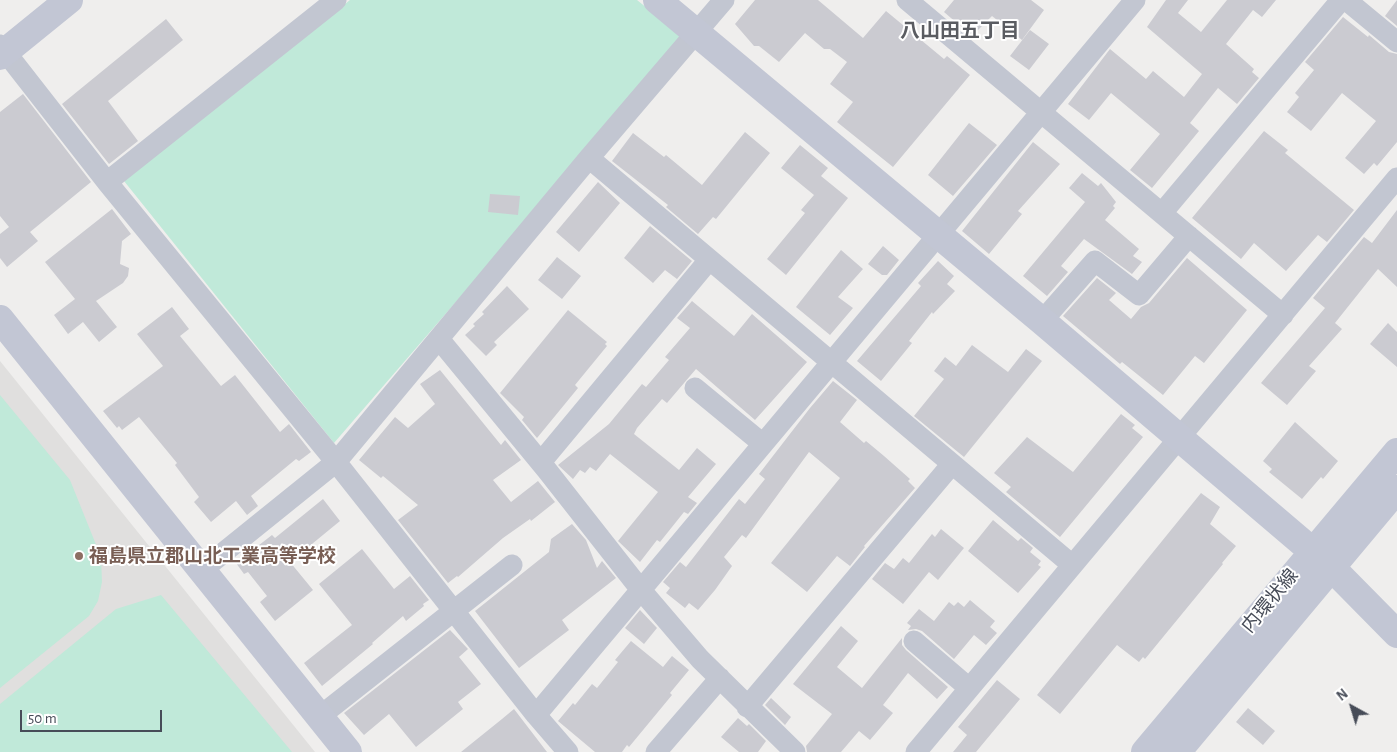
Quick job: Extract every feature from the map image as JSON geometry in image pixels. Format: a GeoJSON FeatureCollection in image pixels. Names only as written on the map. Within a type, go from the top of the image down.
{"type":"FeatureCollection","features":[{"type":"Feature","properties":{"kind":"street"},"geometry":{"type":"LineString","coordinates":[[70,0],[2,51],[336,462],[536,715],[568,752]]}},
{"type":"Feature","properties":{"kind":"street"},"geometry":{"type":"LineString","coordinates":[[107,182],[336,0]]}},
{"type":"Feature","properties":{"kind":"street"},"geometry":{"type":"LineString","coordinates":[[657,0],[1042,321],[1321,559],[1397,634]]}},
{"type":"Feature","properties":{"kind":"street"},"geometry":{"type":"LineString","coordinates":[[202,570],[336,462],[589,158],[724,0]]}},
{"type":"Feature","properties":{"kind":"street"},"geometry":{"type":"LineString","coordinates":[[536,715],[1135,0]]}},
{"type":"Feature","properties":{"kind":"street"},"geometry":{"type":"LineString","coordinates":[[1162,213],[1341,0]]}},
{"type":"Feature","properties":{"kind":"street"},"geometry":{"type":"LineString","coordinates":[[1346,0],[1397,42]]}},
{"type":"Feature","properties":{"kind":"street"},"geometry":{"type":"LineString","coordinates":[[919,4],[1041,112],[1283,315]]}},
{"type":"Feature","properties":{"kind":"street"},"geometry":{"type":"LineString","coordinates":[[589,158],[1071,564]]}},
{"type":"Feature","properties":{"kind":"street"},"geometry":{"type":"LineString","coordinates":[[916,752],[1071,564],[1397,178]]}},
{"type":"Feature","properties":{"kind":"street"},"geometry":{"type":"LineString","coordinates":[[1042,321],[1095,260],[1139,296],[1189,236]]}},
{"type":"Feature","properties":{"kind":"street"},"geometry":{"type":"LineString","coordinates":[[541,462],[709,260]]}},
{"type":"Feature","properties":{"kind":"street"},"geometry":{"type":"LineString","coordinates":[[0,319],[348,752]]}},
{"type":"Feature","properties":{"kind":"street"},"geometry":{"type":"LineString","coordinates":[[439,339],[541,462],[641,590],[747,707],[795,752]]}},
{"type":"Feature","properties":{"kind":"street"},"geometry":{"type":"LineString","coordinates":[[695,388],[763,444]]}},
{"type":"Feature","properties":{"kind":"street","name":"内環状線"},"geometry":{"type":"LineString","coordinates":[[1144,752],[1321,559],[1397,452]]}},
{"type":"Feature","properties":{"kind":"street"},"geometry":{"type":"LineString","coordinates":[[747,707],[952,464]]}},
{"type":"Feature","properties":{"kind":"street"},"geometry":{"type":"LineString","coordinates":[[1177,752],[1321,559],[1397,489]]}},
{"type":"Feature","properties":{"kind":"street"},"geometry":{"type":"LineString","coordinates":[[319,718],[512,565]]}},
{"type":"Feature","properties":{"kind":"street"},"geometry":{"type":"LineString","coordinates":[[914,641],[969,688]]}},
{"type":"Feature","properties":{"kind":"street"},"geometry":{"type":"LineString","coordinates":[[656,752],[720,678]]}},
{"type":"Feature","properties":{"kind":"shaded area","name":"福島県立郡山北工業高等学校"},"geometry":{"type":"Polygon","coordinates":[[[0,361],[315,752],[0,752],[0,361]]]}},
{"type":"Feature","properties":{"kind":"green space"},"geometry":{"type":"Polygon","coordinates":[[[350,0],[637,0],[684,38],[334,443],[124,181],[350,0]]]}},
{"type":"Feature","properties":{"kind":"green space"},"geometry":{"type":"Polygon","coordinates":[[[0,395],[70,480],[101,557],[102,582],[98,601],[89,616],[0,688],[0,395]]]}},
{"type":"Feature","properties":{"kind":"green space"},"geometry":{"type":"Polygon","coordinates":[[[161,595],[292,752],[0,752],[0,704],[116,609],[161,595]]]}},
{"type":"Feature","properties":{"kind":"building"},"geometry":{"type":"Polygon","coordinates":[[[755,0],[818,0],[863,38],[886,11],[944,59],[947,56],[970,75],[893,167],[837,122],[853,102],[830,84],[847,62],[830,49],[824,49],[805,33],[779,62],[759,46],[754,46],[735,24],[755,0]]]}},
{"type":"Feature","properties":{"kind":"building"},"geometry":{"type":"Polygon","coordinates":[[[954,0],[1031,0],[1044,10],[1022,40],[992,16],[972,36],[944,12],[954,0]]]}},
{"type":"Feature","properties":{"kind":"building"},"geometry":{"type":"Polygon","coordinates":[[[1166,0],[1188,0],[1178,13],[1201,32],[1227,0],[1276,0],[1262,17],[1253,10],[1226,44],[1254,69],[1252,72],[1259,78],[1237,104],[1218,88],[1190,123],[1199,131],[1152,188],[1130,170],[1160,134],[1111,93],[1089,120],[1068,104],[1110,49],[1146,79],[1153,71],[1184,97],[1202,74],[1147,27],[1166,0]]]}},
{"type":"Feature","properties":{"kind":"building"},"geometry":{"type":"Polygon","coordinates":[[[1397,0],[1397,26],[1385,16],[1397,0]]]}},
{"type":"Feature","properties":{"kind":"building"},"geometry":{"type":"Polygon","coordinates":[[[1343,17],[1389,52],[1397,54],[1397,142],[1377,166],[1374,163],[1364,174],[1345,158],[1376,121],[1342,93],[1311,131],[1287,112],[1299,97],[1295,93],[1314,70],[1305,62],[1343,17]]]}},
{"type":"Feature","properties":{"kind":"building"},"geometry":{"type":"Polygon","coordinates":[[[166,19],[183,40],[108,101],[138,141],[109,164],[62,104],[166,19]]]}},
{"type":"Feature","properties":{"kind":"building"},"geometry":{"type":"Polygon","coordinates":[[[1030,30],[1049,44],[1029,70],[1010,56],[1030,30]]]}},
{"type":"Feature","properties":{"kind":"building"},"geometry":{"type":"Polygon","coordinates":[[[23,94],[91,182],[30,232],[38,241],[7,267],[0,258],[0,234],[9,227],[0,216],[0,112],[23,94]]]}},
{"type":"Feature","properties":{"kind":"building"},"geometry":{"type":"Polygon","coordinates":[[[969,123],[997,145],[953,196],[928,175],[969,123]]]}},
{"type":"Feature","properties":{"kind":"building"},"geometry":{"type":"Polygon","coordinates":[[[1264,131],[1288,150],[1285,153],[1354,210],[1327,242],[1318,235],[1286,271],[1254,243],[1241,259],[1192,218],[1264,131]]]}},
{"type":"Feature","properties":{"kind":"building"},"geometry":{"type":"Polygon","coordinates":[[[745,132],[770,153],[716,219],[713,217],[698,234],[666,207],[668,205],[612,161],[633,133],[664,157],[666,155],[702,185],[745,132]]]}},
{"type":"Feature","properties":{"kind":"building"},"geometry":{"type":"Polygon","coordinates":[[[1033,142],[1060,164],[1018,211],[1022,214],[989,254],[962,231],[1033,142]]]}},
{"type":"Feature","properties":{"kind":"building"},"geometry":{"type":"Polygon","coordinates":[[[800,145],[828,168],[821,176],[848,198],[786,275],[767,259],[805,213],[801,210],[814,195],[781,168],[800,145]]]}},
{"type":"Feature","properties":{"kind":"building"},"geometry":{"type":"Polygon","coordinates":[[[1082,173],[1098,186],[1101,183],[1116,202],[1113,206],[1115,208],[1105,220],[1139,249],[1133,256],[1142,262],[1132,274],[1084,239],[1061,266],[1068,272],[1047,296],[1023,276],[1085,202],[1069,188],[1082,173]]]}},
{"type":"Feature","properties":{"kind":"building"},"geometry":{"type":"Polygon","coordinates":[[[598,182],[620,203],[579,252],[556,232],[598,182]]]}},
{"type":"Feature","properties":{"kind":"building"},"geometry":{"type":"Polygon","coordinates":[[[490,194],[520,196],[518,215],[488,212],[490,194]]]}},
{"type":"Feature","properties":{"kind":"building"},"geometry":{"type":"Polygon","coordinates":[[[112,209],[131,234],[122,241],[120,264],[129,268],[128,276],[123,283],[96,301],[117,327],[99,342],[83,322],[68,334],[54,315],[75,299],[45,262],[112,209]]]}},
{"type":"Feature","properties":{"kind":"building"},"geometry":{"type":"Polygon","coordinates":[[[1397,210],[1397,287],[1378,269],[1335,323],[1342,329],[1309,366],[1316,371],[1287,405],[1261,383],[1325,308],[1313,298],[1364,237],[1372,243],[1397,210]]]}},
{"type":"Feature","properties":{"kind":"building"},"geometry":{"type":"Polygon","coordinates":[[[650,226],[692,261],[677,279],[665,270],[653,283],[624,258],[650,226]]]}},
{"type":"Feature","properties":{"kind":"building"},"geometry":{"type":"Polygon","coordinates":[[[883,246],[899,260],[887,275],[882,275],[868,264],[883,246]]]}},
{"type":"Feature","properties":{"kind":"building"},"geometry":{"type":"Polygon","coordinates":[[[841,250],[863,269],[838,297],[853,308],[830,335],[796,307],[841,250]]]}},
{"type":"Feature","properties":{"kind":"building"},"geometry":{"type":"Polygon","coordinates":[[[557,257],[581,276],[562,299],[538,280],[557,257]]]}},
{"type":"Feature","properties":{"kind":"building"},"geometry":{"type":"Polygon","coordinates":[[[1187,258],[1247,310],[1204,363],[1195,356],[1163,395],[1122,362],[1120,364],[1063,316],[1097,278],[1116,293],[1109,300],[1131,319],[1141,307],[1149,303],[1187,258]]]}},
{"type":"Feature","properties":{"kind":"building"},"geometry":{"type":"Polygon","coordinates":[[[938,261],[954,276],[947,284],[955,291],[933,314],[932,312],[909,341],[912,343],[881,381],[857,361],[921,286],[918,283],[938,261]]]}},
{"type":"Feature","properties":{"kind":"building"},"geometry":{"type":"Polygon","coordinates":[[[507,286],[529,309],[494,342],[497,345],[486,356],[465,335],[484,314],[482,312],[507,286]]]}},
{"type":"Feature","properties":{"kind":"building"},"geometry":{"type":"Polygon","coordinates":[[[692,301],[734,336],[752,314],[807,362],[755,420],[696,369],[667,403],[662,399],[637,428],[634,434],[679,470],[697,448],[716,464],[688,497],[697,503],[688,514],[684,512],[660,542],[657,540],[640,562],[618,541],[658,492],[610,454],[596,471],[590,467],[585,473],[580,470],[573,479],[558,465],[609,424],[642,384],[646,387],[669,360],[665,357],[690,328],[677,318],[692,301]]]}},
{"type":"Feature","properties":{"kind":"building"},"geometry":{"type":"Polygon","coordinates":[[[172,307],[189,329],[180,336],[221,386],[235,375],[280,432],[289,424],[311,452],[299,461],[296,459],[251,496],[258,506],[247,515],[236,501],[211,522],[194,502],[199,497],[175,465],[177,463],[139,417],[122,430],[119,426],[117,428],[103,411],[163,366],[137,334],[172,307]]]}},
{"type":"Feature","properties":{"kind":"building"},"geometry":{"type":"Polygon","coordinates":[[[568,310],[607,342],[605,344],[607,346],[575,385],[578,388],[537,438],[522,420],[524,417],[500,393],[568,310]]]}},
{"type":"Feature","properties":{"kind":"building"},"geometry":{"type":"Polygon","coordinates":[[[1388,323],[1397,332],[1397,367],[1370,344],[1388,323]]]}},
{"type":"Feature","properties":{"kind":"building"},"geometry":{"type":"Polygon","coordinates":[[[972,345],[1008,372],[1026,349],[1042,361],[964,457],[914,416],[944,379],[934,371],[945,357],[956,366],[972,345]]]}},
{"type":"Feature","properties":{"kind":"building"},"geometry":{"type":"Polygon","coordinates":[[[440,370],[501,445],[505,440],[521,460],[493,480],[511,502],[538,481],[555,502],[531,521],[530,519],[503,538],[458,577],[448,583],[398,520],[418,505],[383,476],[381,478],[359,460],[395,417],[408,428],[435,404],[420,384],[440,370]]]}},
{"type":"Feature","properties":{"kind":"building"},"geometry":{"type":"Polygon","coordinates":[[[833,381],[857,400],[840,422],[864,443],[866,441],[884,456],[910,479],[908,481],[915,488],[864,546],[850,566],[837,556],[807,592],[771,563],[840,478],[809,452],[746,538],[742,535],[724,557],[732,566],[715,590],[698,610],[689,603],[685,608],[666,593],[670,588],[663,582],[680,562],[686,567],[739,499],[745,504],[765,479],[759,474],[833,381]]]}},
{"type":"Feature","properties":{"kind":"building"},"geometry":{"type":"Polygon","coordinates":[[[1121,414],[1135,425],[1132,428],[1143,437],[1060,537],[1006,492],[1011,487],[994,473],[1027,437],[1073,472],[1121,414]]]}},
{"type":"Feature","properties":{"kind":"building"},"geometry":{"type":"Polygon","coordinates":[[[1295,422],[1338,461],[1302,499],[1269,472],[1272,469],[1263,461],[1295,422]]]}},
{"type":"Feature","properties":{"kind":"building"},"geometry":{"type":"Polygon","coordinates":[[[1201,493],[1220,507],[1210,524],[1236,546],[1145,659],[1143,657],[1139,662],[1117,645],[1060,714],[1037,695],[1201,493]]]}},
{"type":"Feature","properties":{"kind":"building"},"geometry":{"type":"Polygon","coordinates":[[[323,499],[340,521],[290,562],[313,590],[275,621],[260,602],[267,596],[248,572],[244,574],[236,563],[272,535],[275,538],[323,499]]]}},
{"type":"Feature","properties":{"kind":"building"},"geometry":{"type":"Polygon","coordinates":[[[993,520],[1018,541],[1021,538],[1033,548],[1030,552],[1041,561],[1038,565],[1041,567],[1018,593],[968,551],[993,520]]]}},
{"type":"Feature","properties":{"kind":"building"},"geometry":{"type":"Polygon","coordinates":[[[572,524],[586,540],[597,568],[602,561],[616,578],[562,620],[569,630],[519,668],[475,611],[549,552],[551,539],[572,524]]]}},
{"type":"Feature","properties":{"kind":"building"},"geometry":{"type":"Polygon","coordinates":[[[941,529],[964,548],[938,580],[929,572],[903,604],[872,579],[885,563],[894,569],[903,558],[909,563],[932,534],[935,537],[941,529]]]}},
{"type":"Feature","properties":{"kind":"building"},"geometry":{"type":"Polygon","coordinates":[[[362,549],[394,589],[410,576],[429,600],[406,621],[403,616],[373,644],[322,686],[304,663],[352,625],[319,584],[362,549]]]}},
{"type":"Feature","properties":{"kind":"building"},"geometry":{"type":"Polygon","coordinates":[[[970,600],[995,621],[990,627],[997,633],[986,645],[974,635],[954,659],[922,631],[916,629],[908,630],[911,626],[907,623],[919,609],[934,621],[949,602],[954,606],[958,602],[964,607],[970,600]]]}},
{"type":"Feature","properties":{"kind":"building"},"geometry":{"type":"Polygon","coordinates":[[[640,610],[657,628],[644,644],[625,628],[640,610]]]}},
{"type":"Feature","properties":{"kind":"building"},"geometry":{"type":"Polygon","coordinates":[[[841,626],[858,641],[837,667],[862,688],[902,638],[902,645],[906,650],[948,687],[937,699],[908,673],[883,705],[893,713],[870,740],[859,731],[841,752],[807,752],[806,746],[832,714],[793,684],[841,626]]]}},
{"type":"Feature","properties":{"kind":"building"},"geometry":{"type":"Polygon","coordinates":[[[450,630],[468,649],[459,657],[481,684],[458,702],[463,709],[416,747],[389,714],[364,735],[344,713],[450,630]]]}},
{"type":"Feature","properties":{"kind":"building"},"geometry":{"type":"Polygon","coordinates":[[[631,641],[663,667],[672,656],[689,670],[670,693],[672,695],[629,747],[627,745],[622,752],[595,752],[558,721],[573,703],[575,705],[592,684],[597,688],[618,662],[615,660],[631,641]]]}},
{"type":"Feature","properties":{"kind":"building"},"geometry":{"type":"Polygon","coordinates":[[[997,680],[1020,699],[976,752],[953,752],[967,735],[958,727],[997,680]]]}},
{"type":"Feature","properties":{"kind":"building"},"geometry":{"type":"Polygon","coordinates":[[[771,698],[791,717],[785,725],[765,705],[771,698]]]}},
{"type":"Feature","properties":{"kind":"building"},"geometry":{"type":"Polygon","coordinates":[[[1248,708],[1275,731],[1263,745],[1236,722],[1248,708]]]}},
{"type":"Feature","properties":{"kind":"building"},"geometry":{"type":"Polygon","coordinates":[[[514,709],[547,752],[461,752],[502,719],[514,709]]]}},
{"type":"Feature","properties":{"kind":"building"},"geometry":{"type":"Polygon","coordinates":[[[738,718],[747,726],[749,724],[766,741],[758,752],[739,752],[721,737],[738,718]]]}},
{"type":"Feature","properties":{"kind":"place","name":"福島県立郡山北工業高等学校"},"geometry":{"type":"Point","coordinates":[79,556]}},
{"type":"Feature","properties":{"kind":"district","name":"八山田五丁目"},"geometry":{"type":"Point","coordinates":[960,31]}}]}
